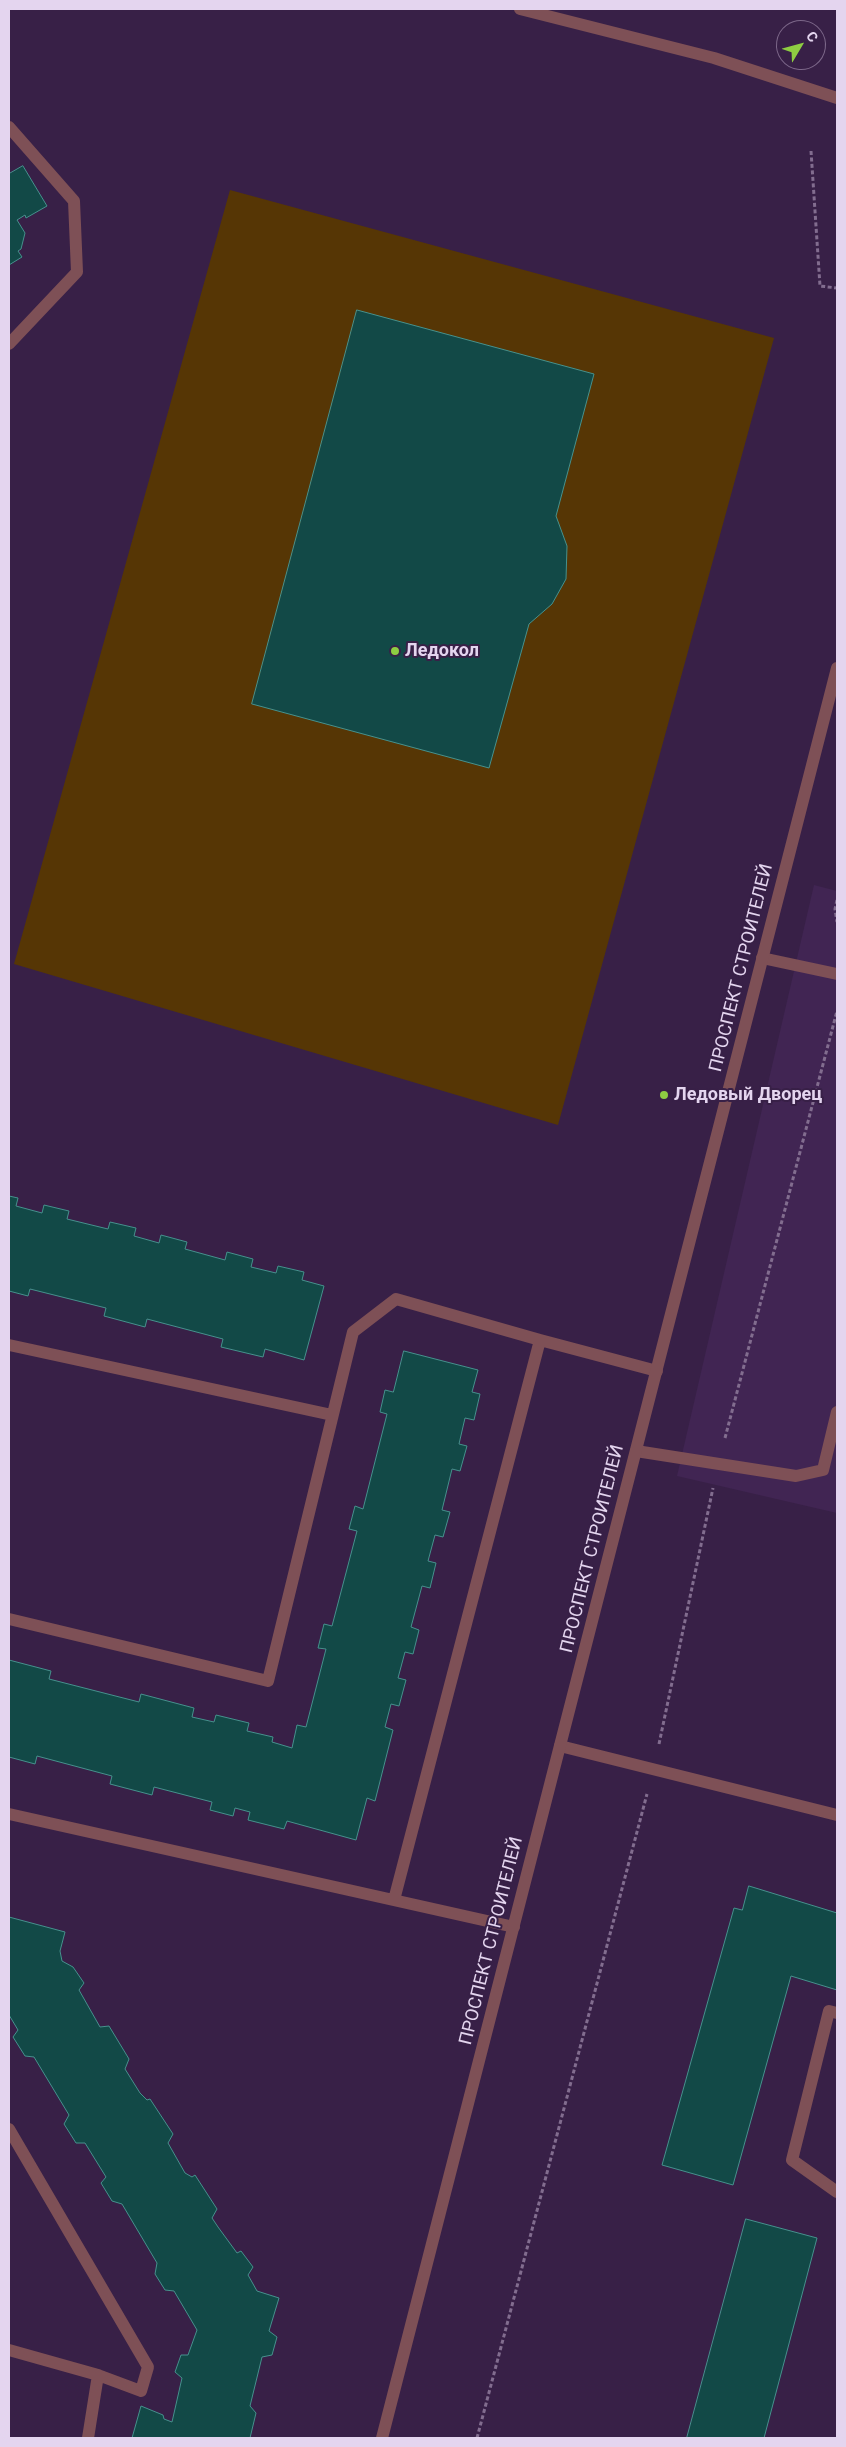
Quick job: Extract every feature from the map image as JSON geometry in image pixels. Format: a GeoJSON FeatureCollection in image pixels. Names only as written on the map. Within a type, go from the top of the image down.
{"type":"FeatureCollection","features":[{"type":"Feature","properties":{"kind":"street"},"geometry":{"type":"LineString","coordinates":[[520,9],[714,58],[837,98]]}},
{"type":"Feature","properties":{"kind":"street"},"geometry":{"type":"LineString","coordinates":[[9,127],[74,201],[76,272],[9,344]]}},
{"type":"Feature","properties":{"kind":"street","name":"ПРОСПЕКТ СТРОИТЕЛЕЙ"},"geometry":{"type":"LineString","coordinates":[[382,2438],[837,668]]}},
{"type":"Feature","properties":{"kind":"street"},"geometry":{"type":"LineString","coordinates":[[762,958],[837,974]]}},
{"type":"Feature","properties":{"kind":"street"},"geometry":{"type":"LineString","coordinates":[[9,1619],[268,1681],[353,1332],[396,1299],[657,1371]]}},
{"type":"Feature","properties":{"kind":"street"},"geometry":{"type":"LineString","coordinates":[[394,1900],[540,1340]]}},
{"type":"Feature","properties":{"kind":"street"},"geometry":{"type":"LineString","coordinates":[[9,1345],[332,1415]]}},
{"type":"Feature","properties":{"kind":"street"},"geometry":{"type":"LineString","coordinates":[[636,1451],[796,1476],[823,1470],[837,1412]]}},
{"type":"Feature","properties":{"kind":"street"},"geometry":{"type":"LineString","coordinates":[[560,1746],[837,1815]]}},
{"type":"Feature","properties":{"kind":"street"},"geometry":{"type":"LineString","coordinates":[[9,1814],[514,1927]]}},
{"type":"Feature","properties":{"kind":"street"},"geometry":{"type":"LineString","coordinates":[[837,2013],[829,2011],[792,2160],[837,2192]]}},
{"type":"Feature","properties":{"kind":"street"},"geometry":{"type":"LineString","coordinates":[[9,2129],[148,2367],[141,2391],[98,2375],[9,2350]]}},
{"type":"Feature","properties":{"kind":"street"},"geometry":{"type":"LineString","coordinates":[[88,2438],[98,2375]]}},
{"type":"Feature","properties":{"kind":"path"},"geometry":{"type":"LineString","coordinates":[[811,151],[820,286],[837,288]]}},
{"type":"Feature","properties":{"kind":"path"},"geometry":{"type":"LineString","coordinates":[[837,900],[835,909],[837,922]]}},
{"type":"Feature","properties":{"kind":"path"},"geometry":{"type":"LineString","coordinates":[[478,2438],[653,1769],[718,1464],[837,1011]]}},
{"type":"Feature","properties":{"kind":"shaded area","name":"Ледокол"},"geometry":{"type":"Polygon","coordinates":[[[230,190],[774,338],[558,1125],[14,964],[230,190]]]}},
{"type":"Feature","properties":{"kind":"shaded area"},"geometry":{"type":"Polygon","coordinates":[[[814,885],[837,891],[837,1513],[677,1476],[814,885]]]}},
{"type":"Feature","properties":{"kind":"building"},"geometry":{"type":"Polygon","coordinates":[[[23,166],[47,206],[26,218],[25,215],[17,220],[25,233],[21,249],[18,251],[22,257],[9,265],[9,174],[23,166]]]}},
{"type":"Feature","properties":{"kind":"building"},"geometry":{"type":"Polygon","coordinates":[[[357,310],[594,374],[556,516],[567,546],[566,579],[552,604],[529,624],[489,768],[252,704],[357,310]]]}},
{"type":"Feature","properties":{"kind":"building"},"geometry":{"type":"Polygon","coordinates":[[[9,1196],[18,1198],[16,1206],[42,1213],[44,1205],[69,1211],[67,1219],[108,1229],[110,1222],[136,1228],[134,1236],[159,1243],[161,1235],[187,1242],[185,1249],[225,1260],[227,1252],[253,1259],[251,1267],[276,1273],[278,1266],[304,1272],[302,1280],[324,1286],[304,1360],[265,1349],[263,1357],[221,1347],[223,1339],[147,1319],[145,1327],[104,1316],[106,1308],[30,1289],[28,1296],[9,1291],[9,1196]]]}},
{"type":"Feature","properties":{"kind":"building"},"geometry":{"type":"Polygon","coordinates":[[[404,1351],[478,1370],[472,1392],[480,1394],[474,1420],[465,1418],[459,1444],[467,1446],[460,1471],[452,1469],[442,1510],[450,1512],[443,1537],[435,1535],[428,1561],[436,1563],[430,1588],[422,1586],[411,1627],[419,1630],[413,1654],[405,1652],[398,1678],[406,1680],[399,1706],[391,1704],[385,1727],[393,1730],[375,1801],[367,1798],[356,1840],[287,1821],[284,1829],[248,1820],[250,1812],[235,1808],[233,1816],[210,1810],[212,1802],[154,1787],[152,1795],[110,1784],[112,1776],[37,1756],[35,1764],[9,1757],[9,1660],[51,1671],[49,1679],[139,1702],[141,1694],[194,1708],[192,1717],[214,1722],[216,1715],[249,1723],[247,1731],[273,1737],[272,1742],[292,1748],[297,1725],[306,1727],[326,1649],[318,1648],[324,1624],[332,1626],[357,1531],[349,1529],[355,1506],[363,1509],[387,1414],[380,1412],[385,1390],[393,1392],[404,1351]]]}},
{"type":"Feature","properties":{"kind":"building"},"geometry":{"type":"Polygon","coordinates":[[[749,1886],[837,1913],[837,1990],[791,1976],[733,2185],[662,2165],[734,1908],[742,1910],[749,1886]]]}},
{"type":"Feature","properties":{"kind":"building"},"geometry":{"type":"Polygon","coordinates":[[[9,1917],[65,1932],[60,1951],[62,1961],[73,1967],[84,1983],[79,1990],[100,2027],[109,2026],[129,2059],[125,2069],[140,2093],[147,2100],[150,2099],[173,2134],[168,2143],[185,2173],[192,2177],[195,2175],[217,2209],[212,2218],[237,2253],[241,2251],[253,2267],[248,2275],[257,2291],[279,2298],[269,2331],[277,2337],[272,2355],[262,2357],[250,2406],[256,2413],[250,2438],[132,2438],[141,2406],[163,2415],[164,2419],[172,2422],[182,2378],[175,2372],[181,2355],[188,2355],[197,2330],[174,2291],[165,2290],[155,2274],[157,2263],[122,2204],[112,2201],[101,2183],[106,2177],[85,2143],[76,2143],[64,2124],[69,2115],[34,2057],[25,2056],[13,2037],[18,2030],[9,2015],[9,1917]]]}},
{"type":"Feature","properties":{"kind":"building"},"geometry":{"type":"Polygon","coordinates":[[[746,2219],[817,2238],[764,2438],[687,2438],[746,2219]]]}},
{"type":"Feature","properties":{"kind":"place","name":"Ледокол"},"geometry":{"type":"Point","coordinates":[395,651]}},
{"type":"Feature","properties":{"kind":"place","name":"Ледовый Дворец"},"geometry":{"type":"Point","coordinates":[664,1095]}}]}
